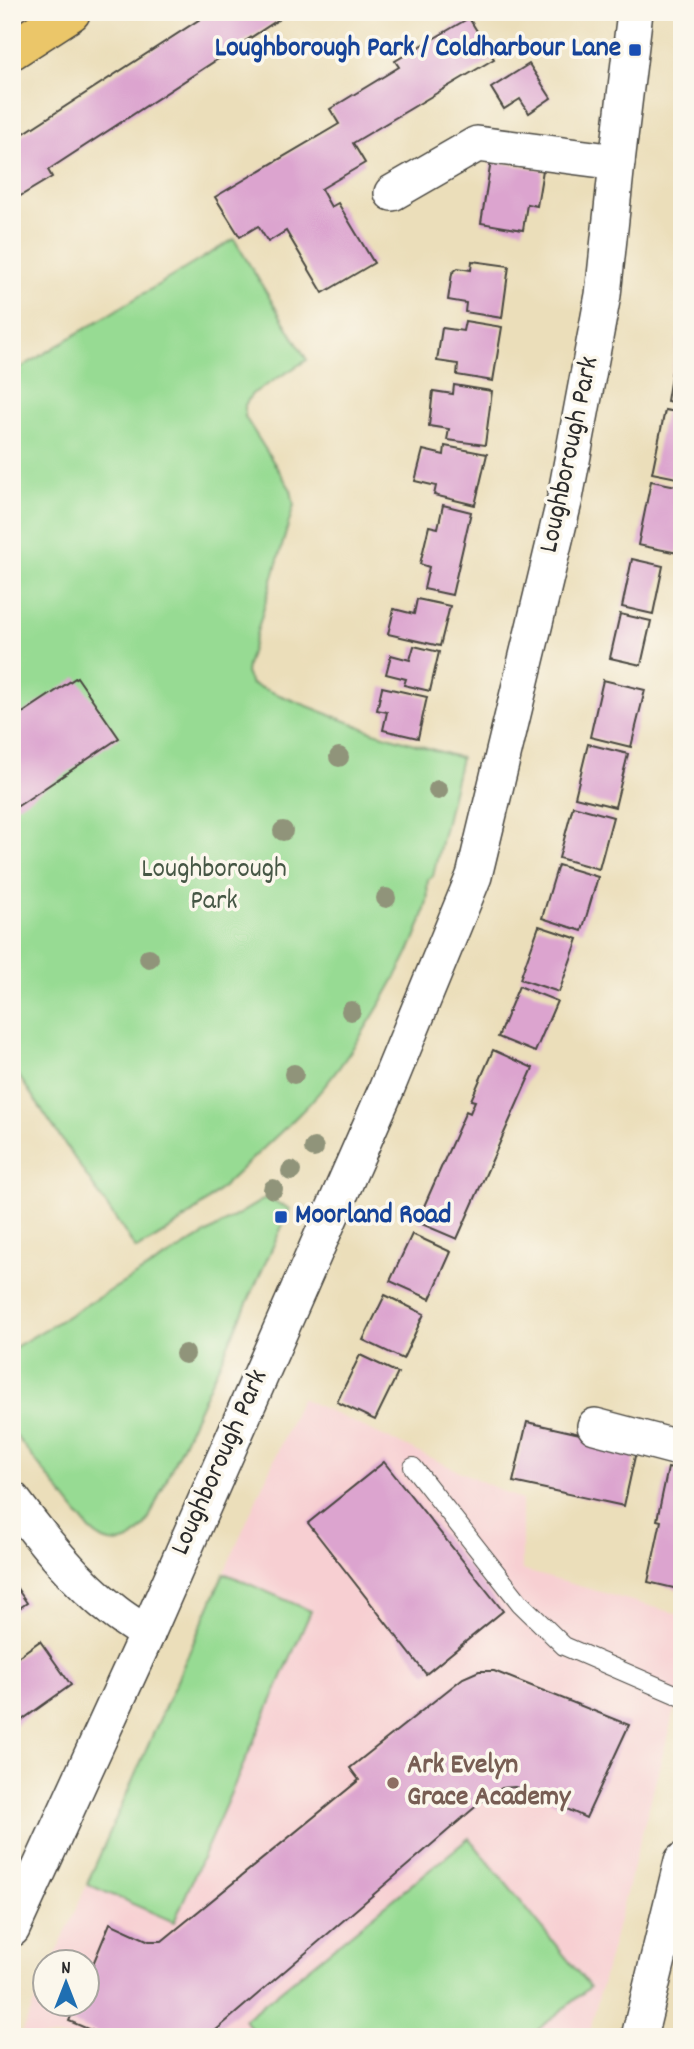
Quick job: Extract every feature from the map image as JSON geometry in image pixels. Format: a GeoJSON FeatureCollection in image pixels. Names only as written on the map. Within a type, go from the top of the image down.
{"type":"FeatureCollection","features":[{"type":"Feature","properties":{"kind":"main road"},"geometry":{"type":"LineString","coordinates":[[12,50],[71,12]]}},
{"type":"Feature","properties":{"kind":"street","name":"Loughborough Park"},"geometry":{"type":"LineString","coordinates":[[12,1929],[147,1633],[380,1102],[474,876],[565,498],[603,295],[635,12]]}},
{"type":"Feature","properties":{"kind":"street"},"geometry":{"type":"LineString","coordinates":[[392,193],[477,144],[617,162]]}},
{"type":"Feature","properties":{"kind":"street"},"geometry":{"type":"LineString","coordinates":[[595,1426],[682,1449]]}},
{"type":"Feature","properties":{"kind":"street"},"geometry":{"type":"LineString","coordinates":[[12,1499],[55,1553],[90,1590],[115,1612],[147,1633]]}},
{"type":"Feature","properties":{"kind":"street"},"geometry":{"type":"LineString","coordinates":[[639,2037],[682,1861]]}},
{"type":"Feature","properties":{"kind":"lane"},"geometry":{"type":"LineString","coordinates":[[413,1467],[520,1603],[564,1646],[682,1697]]}},
{"type":"Feature","properties":{"kind":"shaded area","name":"Ark Evelyn Grace Academy"},"geometry":{"type":"Polygon","coordinates":[[[301,1398],[522,1500],[522,1570],[682,1615],[682,1682],[588,2037],[20,2037],[32,2009],[32,2018],[102,2018],[102,1948],[59,1948],[301,1398]]]}},
{"type":"Feature","properties":{"kind":"green space","name":"Loughborough Park"},"geometry":{"type":"Polygon","coordinates":[[[234,239],[307,360],[252,394],[245,405],[245,417],[291,490],[294,505],[246,673],[251,684],[374,732],[461,758],[433,876],[428,880],[428,899],[420,926],[397,975],[358,1040],[318,1094],[226,1184],[184,1220],[136,1249],[12,1066],[12,373],[234,239]]]}},
{"type":"Feature","properties":{"kind":"green space"},"geometry":{"type":"Polygon","coordinates":[[[266,1198],[290,1209],[149,1518],[137,1534],[123,1542],[115,1543],[98,1537],[12,1431],[12,1349],[266,1198]]]}},
{"type":"Feature","properties":{"kind":"green space"},"geometry":{"type":"Polygon","coordinates":[[[224,1573],[311,1611],[174,1922],[87,1884],[224,1573]]]}},
{"type":"Feature","properties":{"kind":"green space"},"geometry":{"type":"Polygon","coordinates":[[[469,1838],[590,1987],[529,2037],[258,2037],[244,2020],[469,1838]]]}},
{"type":"Feature","properties":{"kind":"building"},"geometry":{"type":"Polygon","coordinates":[[[211,12],[290,12],[48,170],[52,177],[12,201],[12,141],[211,12]]]}},
{"type":"Feature","properties":{"kind":"building"},"geometry":{"type":"Polygon","coordinates":[[[469,18],[494,59],[353,143],[365,163],[321,189],[331,207],[338,203],[374,263],[323,293],[286,231],[268,242],[258,226],[240,237],[215,197],[339,124],[330,109],[399,67],[395,61],[469,18]]]}},
{"type":"Feature","properties":{"kind":"building"},"geometry":{"type":"Polygon","coordinates":[[[529,64],[551,98],[529,113],[520,99],[504,109],[491,88],[529,64]]]}},
{"type":"Feature","properties":{"kind":"building"},"geometry":{"type":"Polygon","coordinates":[[[491,161],[543,170],[537,206],[527,204],[523,230],[481,223],[491,161]]]}},
{"type":"Feature","properties":{"kind":"building"},"geometry":{"type":"Polygon","coordinates":[[[472,261],[509,266],[502,318],[465,312],[466,303],[448,300],[452,273],[458,268],[471,270],[472,261]]]}},
{"type":"Feature","properties":{"kind":"building"},"geometry":{"type":"Polygon","coordinates":[[[465,321],[502,327],[493,381],[457,375],[458,364],[437,361],[442,328],[463,331],[465,321]]]}},
{"type":"Feature","properties":{"kind":"building"},"geometry":{"type":"Polygon","coordinates":[[[677,340],[682,340],[682,404],[667,401],[677,340]]]}},
{"type":"Feature","properties":{"kind":"building"},"geometry":{"type":"Polygon","coordinates":[[[454,385],[492,391],[485,445],[447,440],[449,429],[429,426],[433,391],[453,394],[454,385]]]}},
{"type":"Feature","properties":{"kind":"building"},"geometry":{"type":"Polygon","coordinates":[[[665,410],[682,413],[682,479],[652,473],[665,410]]]}},
{"type":"Feature","properties":{"kind":"building"},"geometry":{"type":"Polygon","coordinates":[[[445,446],[487,454],[475,505],[434,495],[436,486],[415,481],[423,450],[444,455],[445,446]]]}},
{"type":"Feature","properties":{"kind":"building"},"geometry":{"type":"Polygon","coordinates":[[[651,481],[682,487],[682,537],[678,553],[638,545],[651,481]]]}},
{"type":"Feature","properties":{"kind":"building"},"geometry":{"type":"Polygon","coordinates":[[[443,505],[471,512],[452,595],[424,589],[429,567],[420,564],[429,526],[438,528],[443,505]]]}},
{"type":"Feature","properties":{"kind":"building"},"geometry":{"type":"Polygon","coordinates":[[[632,559],[663,566],[653,614],[622,607],[632,559]]]}},
{"type":"Feature","properties":{"kind":"building"},"geometry":{"type":"Polygon","coordinates":[[[417,599],[450,606],[440,646],[388,634],[394,609],[414,614],[417,599]]]}},
{"type":"Feature","properties":{"kind":"building"},"geometry":{"type":"Polygon","coordinates":[[[620,614],[651,621],[641,665],[610,658],[620,614]]]}},
{"type":"Feature","properties":{"kind":"building"},"geometry":{"type":"Polygon","coordinates":[[[414,646],[439,652],[430,691],[404,685],[406,679],[386,674],[391,655],[410,660],[414,646]]]}},
{"type":"Feature","properties":{"kind":"building"},"geometry":{"type":"Polygon","coordinates":[[[77,677],[119,738],[18,806],[12,798],[12,720],[77,677]]]}},
{"type":"Feature","properties":{"kind":"building"},"geometry":{"type":"Polygon","coordinates":[[[603,680],[645,690],[631,747],[590,737],[603,680]]]}},
{"type":"Feature","properties":{"kind":"building"},"geometry":{"type":"Polygon","coordinates":[[[382,687],[427,697],[418,738],[383,730],[387,712],[377,710],[382,687]]]}},
{"type":"Feature","properties":{"kind":"building"},"geometry":{"type":"Polygon","coordinates":[[[588,744],[628,754],[615,807],[575,797],[588,744]]]}},
{"type":"Feature","properties":{"kind":"building"},"geometry":{"type":"Polygon","coordinates":[[[573,806],[613,817],[599,869],[559,858],[573,806]]]}},
{"type":"Feature","properties":{"kind":"building"},"geometry":{"type":"Polygon","coordinates":[[[558,865],[598,877],[582,931],[542,918],[558,865]]]}},
{"type":"Feature","properties":{"kind":"building"},"geometry":{"type":"Polygon","coordinates":[[[539,926],[578,939],[559,992],[520,979],[539,926]]]}},
{"type":"Feature","properties":{"kind":"building"},"geometry":{"type":"Polygon","coordinates":[[[519,986],[557,1001],[535,1052],[498,1037],[519,986]]]}},
{"type":"Feature","properties":{"kind":"building"},"geometry":{"type":"Polygon","coordinates":[[[493,1050],[533,1068],[457,1239],[417,1222],[466,1111],[470,1113],[475,1101],[471,1100],[493,1050]]]}},
{"type":"Feature","properties":{"kind":"building"},"geometry":{"type":"Polygon","coordinates":[[[412,1234],[451,1252],[430,1299],[390,1281],[412,1234]]]}},
{"type":"Feature","properties":{"kind":"building"},"geometry":{"type":"Polygon","coordinates":[[[385,1295],[424,1314],[403,1359],[363,1340],[385,1295]]]}},
{"type":"Feature","properties":{"kind":"building"},"geometry":{"type":"Polygon","coordinates":[[[360,1355],[398,1373],[375,1420],[337,1402],[360,1355]]]}},
{"type":"Feature","properties":{"kind":"building"},"geometry":{"type":"Polygon","coordinates":[[[527,1422],[637,1447],[624,1506],[513,1482],[527,1422]]]}},
{"type":"Feature","properties":{"kind":"building"},"geometry":{"type":"Polygon","coordinates":[[[384,1462],[503,1611],[426,1674],[308,1523],[384,1462]]]}},
{"type":"Feature","properties":{"kind":"building"},"geometry":{"type":"Polygon","coordinates":[[[668,1468],[682,1471],[682,1590],[648,1582],[661,1521],[657,1520],[668,1468]]]}},
{"type":"Feature","properties":{"kind":"building"},"geometry":{"type":"Polygon","coordinates":[[[12,1581],[27,1603],[12,1613],[12,1581]]]}},
{"type":"Feature","properties":{"kind":"building"},"geometry":{"type":"Polygon","coordinates":[[[40,1641],[71,1685],[12,1727],[12,1661],[40,1641]]]}},
{"type":"Feature","properties":{"kind":"building"},"geometry":{"type":"Polygon","coordinates":[[[479,1671],[494,1671],[629,1725],[586,1818],[515,1787],[502,1788],[488,1796],[208,2037],[107,2037],[69,2021],[70,2018],[102,2018],[102,1948],[100,1948],[110,1923],[149,1941],[162,1941],[359,1780],[350,1768],[463,1678],[479,1671]]]}},
{"type":"Feature","properties":{"kind":"place","name":"Loughborough Park / Coldharbour Lane"},"geometry":{"type":"Point","coordinates":[635,50]}},
{"type":"Feature","properties":{"kind":"place","name":"Moorland Road"},"geometry":{"type":"Point","coordinates":[281,1217]}},
{"type":"Feature","properties":{"kind":"place","name":"Ark Evelyn Grace Academy"},"geometry":{"type":"Point","coordinates":[393,1783]}}]}
